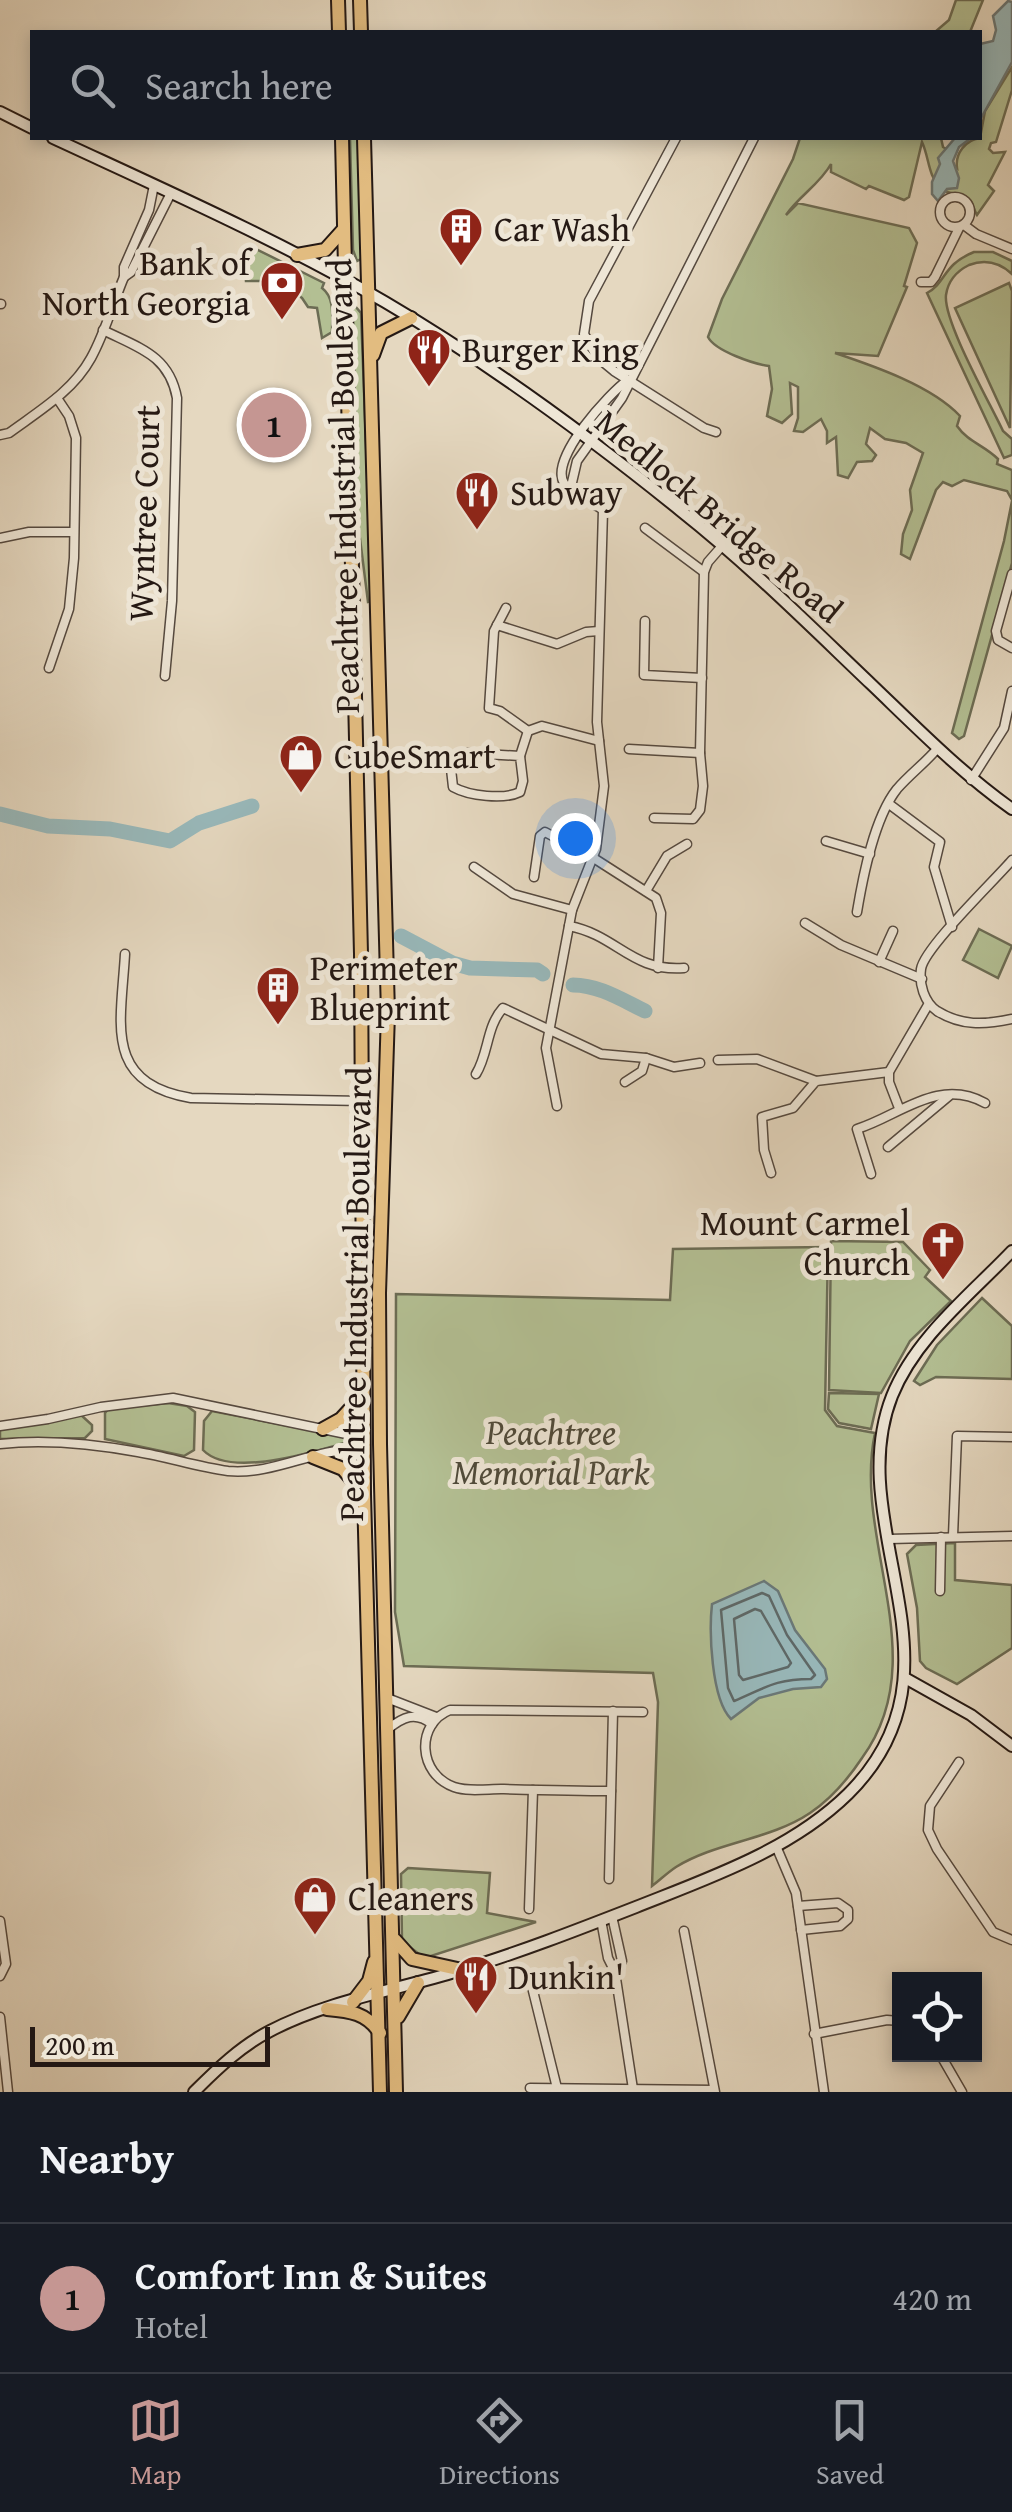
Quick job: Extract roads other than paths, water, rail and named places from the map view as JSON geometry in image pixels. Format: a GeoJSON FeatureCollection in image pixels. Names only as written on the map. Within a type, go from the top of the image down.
{"type":"FeatureCollection","features":[{"type":"Feature","properties":{"kind":"highway"},"geometry":{"type":"LineString","coordinates":[[338,0],[339,30]]}},
{"type":"Feature","properties":{"kind":"highway"},"geometry":{"type":"LineString","coordinates":[[360,0],[360,30]]}},
{"type":"Feature","properties":{"kind":"highway","name":"Peachtree Industrial Boulevard"},"geometry":{"type":"LineString","coordinates":[[342,140],[363,1101],[364,1494],[380,2092]]}},
{"type":"Feature","properties":{"kind":"highway","name":"Peachtree Industrial Boulevard"},"geometry":{"type":"LineString","coordinates":[[364,140],[388,1012],[379,1293],[396,2092]]}},
{"type":"Feature","properties":{"kind":"highway"},"geometry":{"type":"LineString","coordinates":[[297,255],[325,250],[344,228]]}},
{"type":"Feature","properties":{"kind":"highway"},"geometry":{"type":"LineString","coordinates":[[369,367],[381,332],[411,318]]}},
{"type":"Feature","properties":{"kind":"highway"},"geometry":{"type":"LineString","coordinates":[[323,1429],[341,1419],[363,1394]]}},
{"type":"Feature","properties":{"kind":"highway"},"geometry":{"type":"LineString","coordinates":[[313,1457],[344,1469],[364,1494]]}},
{"type":"Feature","properties":{"kind":"highway"},"geometry":{"type":"LineString","coordinates":[[393,1937],[412,1960],[462,1970]]}},
{"type":"Feature","properties":{"kind":"highway"},"geometry":{"type":"LineString","coordinates":[[352,2002],[369,1981],[378,1945]]}},
{"type":"Feature","properties":{"kind":"highway"},"geometry":{"type":"LineString","coordinates":[[396,2030],[404,2003],[418,1983]]}},
{"type":"Feature","properties":{"kind":"highway"},"geometry":{"type":"LineString","coordinates":[[327,2010],[360,2014],[373,2022],[380,2033]]}},
{"type":"Feature","properties":{"kind":"street"},"geometry":{"type":"LineString","coordinates":[[0,112],[30,127]]}},
{"type":"Feature","properties":{"kind":"street","name":"Medlock Bridge Road"},"geometry":{"type":"LineString","coordinates":[[58,140],[297,255],[411,318],[580,432],[722,546],[971,780],[1012,809]]}},
{"type":"Feature","properties":{"kind":"street"},"geometry":{"type":"LineString","coordinates":[[675,140],[585,314],[587,343],[597,357],[628,380],[716,432]]}},
{"type":"Feature","properties":{"kind":"street"},"geometry":{"type":"LineString","coordinates":[[570,490],[577,462],[622,398],[753,140]]}},
{"type":"Feature","properties":{"kind":"street"},"geometry":{"type":"LineString","coordinates":[[0,435],[9,433],[57,398],[92,358],[149,210],[154,185]]}},
{"type":"Feature","properties":{"kind":"street"},"geometry":{"type":"LineString","coordinates":[[124,277],[131,272],[171,193]]}},
{"type":"Feature","properties":{"kind":"street"},"geometry":{"type":"LineString","coordinates":[[921,282],[932,282],[962,226],[1012,250]]}},
{"type":"Feature","properties":{"kind":"street","name":"Wyntree Court"},"geometry":{"type":"LineString","coordinates":[[104,330],[148,352],[164,364],[174,379],[177,398],[172,601],[164,676]]}},
{"type":"Feature","properties":{"kind":"street"},"geometry":{"type":"LineString","coordinates":[[557,1106],[546,1048],[568,926],[592,857],[604,786],[599,631],[602,510],[570,490],[561,480],[560,469],[580,432],[614,390],[628,380]]}},
{"type":"Feature","properties":{"kind":"street"},"geometry":{"type":"LineString","coordinates":[[49,668],[72,589],[74,532],[76,438],[69,416],[57,398]]}},
{"type":"Feature","properties":{"kind":"street"},"geometry":{"type":"LineString","coordinates":[[645,528],[704,572]]}},
{"type":"Feature","properties":{"kind":"street"},"geometry":{"type":"LineString","coordinates":[[0,538],[29,532],[74,532]]}},
{"type":"Feature","properties":{"kind":"street"},"geometry":{"type":"LineString","coordinates":[[654,818],[694,819],[700,810],[704,572],[722,546]]}},
{"type":"Feature","properties":{"kind":"street"},"geometry":{"type":"LineString","coordinates":[[1012,574],[996,632],[998,640],[1012,648]]}},
{"type":"Feature","properties":{"kind":"street"},"geometry":{"type":"LineString","coordinates":[[506,608],[497,626],[489,708],[500,711],[528,732]]}},
{"type":"Feature","properties":{"kind":"street"},"geometry":{"type":"LineString","coordinates":[[645,621],[644,675],[702,678]]}},
{"type":"Feature","properties":{"kind":"street"},"geometry":{"type":"LineString","coordinates":[[497,626],[557,644],[599,631]]}},
{"type":"Feature","properties":{"kind":"street"},"geometry":{"type":"LineString","coordinates":[[971,780],[1004,728],[1012,690]]}},
{"type":"Feature","properties":{"kind":"street"},"geometry":{"type":"LineString","coordinates":[[520,756],[466,753],[454,758],[450,769],[454,788],[512,796],[520,792],[520,756],[528,732],[542,726],[600,742]]}},
{"type":"Feature","properties":{"kind":"street"},"geometry":{"type":"LineString","coordinates":[[628,749],[700,753]]}},
{"type":"Feature","properties":{"kind":"street"},"geometry":{"type":"LineString","coordinates":[[857,912],[870,854],[889,804],[896,790],[937,749]]}},
{"type":"Feature","properties":{"kind":"street"},"geometry":{"type":"LineString","coordinates":[[889,804],[940,842],[934,866],[952,927]]}},
{"type":"Feature","properties":{"kind":"street"},"geometry":{"type":"LineString","coordinates":[[534,877],[540,836],[545,832],[656,898],[662,913],[658,968]]}},
{"type":"Feature","properties":{"kind":"street"},"geometry":{"type":"LineString","coordinates":[[826,842],[870,854]]}},
{"type":"Feature","properties":{"kind":"street"},"geometry":{"type":"LineString","coordinates":[[646,891],[668,856],[687,844]]}},
{"type":"Feature","properties":{"kind":"street"},"geometry":{"type":"LineString","coordinates":[[900,1108],[889,1072],[928,1005],[921,966],[1012,860]]}},
{"type":"Feature","properties":{"kind":"street"},"geometry":{"type":"LineString","coordinates":[[474,867],[514,894],[572,910]]}},
{"type":"Feature","properties":{"kind":"street"},"geometry":{"type":"LineString","coordinates":[[805,923],[841,945],[922,979]]}},
{"type":"Feature","properties":{"kind":"street"},"geometry":{"type":"LineString","coordinates":[[568,926],[595,934],[640,964],[684,968]]}},
{"type":"Feature","properties":{"kind":"street"},"geometry":{"type":"LineString","coordinates":[[880,962],[893,930]]}},
{"type":"Feature","properties":{"kind":"street"},"geometry":{"type":"LineString","coordinates":[[125,954],[122,1042],[129,1062],[144,1083],[164,1093],[191,1098],[363,1101]]}},
{"type":"Feature","properties":{"kind":"street"},"geometry":{"type":"LineString","coordinates":[[928,1005],[948,1018],[984,1026],[1012,1018]]}},
{"type":"Feature","properties":{"kind":"street"},"geometry":{"type":"LineString","coordinates":[[476,1074],[484,1062],[488,1035],[503,1008],[600,1054],[646,1058],[674,1068],[700,1063]]}},
{"type":"Feature","properties":{"kind":"street"},"geometry":{"type":"LineString","coordinates":[[625,1082],[642,1071],[646,1058]]}},
{"type":"Feature","properties":{"kind":"street"},"geometry":{"type":"LineString","coordinates":[[718,1060],[757,1060],[816,1081],[889,1072]]}},
{"type":"Feature","properties":{"kind":"street"},"geometry":{"type":"LineString","coordinates":[[770,1172],[762,1117],[793,1108],[816,1081]]}},
{"type":"Feature","properties":{"kind":"street"},"geometry":{"type":"LineString","coordinates":[[888,1148],[949,1096]]}},
{"type":"Feature","properties":{"kind":"street"},"geometry":{"type":"LineString","coordinates":[[872,1174],[858,1129],[916,1100],[964,1096],[984,1104]]}},
{"type":"Feature","properties":{"kind":"street"},"geometry":{"type":"LineString","coordinates":[[194,2092],[264,2034],[327,2010],[462,1970],[695,1884],[776,1846],[826,1814],[870,1767],[897,1712],[905,1678],[906,1647],[883,1498],[881,1453],[893,1395],[927,1339],[1012,1251]]}},
{"type":"Feature","properties":{"kind":"street"},"geometry":{"type":"LineString","coordinates":[[0,1426],[101,1406],[174,1398],[356,1436]]}},
{"type":"Feature","properties":{"kind":"street"},"geometry":{"type":"LineString","coordinates":[[953,1536],[957,1436],[1012,1437]]}},
{"type":"Feature","properties":{"kind":"street"},"geometry":{"type":"LineString","coordinates":[[0,1444],[24,1441],[136,1452],[230,1471],[286,1466],[356,1449]]}},
{"type":"Feature","properties":{"kind":"street"},"geometry":{"type":"LineString","coordinates":[[940,1591],[941,1536]]}},
{"type":"Feature","properties":{"kind":"street"},"geometry":{"type":"LineString","coordinates":[[890,1539],[1012,1536]]}},
{"type":"Feature","properties":{"kind":"street"},"geometry":{"type":"LineString","coordinates":[[905,1678],[1011,1742]]}},
{"type":"Feature","properties":{"kind":"street"},"geometry":{"type":"LineString","coordinates":[[387,1698],[434,1720]]}},
{"type":"Feature","properties":{"kind":"street"},"geometry":{"type":"LineString","coordinates":[[611,1791],[458,1789],[432,1770],[425,1755],[425,1735],[434,1720],[450,1710],[643,1712]]}},
{"type":"Feature","properties":{"kind":"street"},"geometry":{"type":"LineString","coordinates":[[388,1729],[411,1712]]}},
{"type":"Feature","properties":{"kind":"street"},"geometry":{"type":"LineString","coordinates":[[609,1879],[612,1712]]}},
{"type":"Feature","properties":{"kind":"street"},"geometry":{"type":"LineString","coordinates":[[960,1762],[930,1806],[928,1830],[936,1849],[993,1932],[1012,1940]]}},
{"type":"Feature","properties":{"kind":"street"},"geometry":{"type":"LineString","coordinates":[[529,1909],[533,1790]]}},
{"type":"Feature","properties":{"kind":"street"},"geometry":{"type":"LineString","coordinates":[[776,1846],[796,1894],[824,2092]]}},
{"type":"Feature","properties":{"kind":"street"},"geometry":{"type":"LineString","coordinates":[[798,1906],[844,1905],[848,1919],[840,1926],[801,1930]]}},
{"type":"Feature","properties":{"kind":"street"},"geometry":{"type":"LineString","coordinates":[[606,1918],[622,1960],[615,1972]]}},
{"type":"Feature","properties":{"kind":"street"},"geometry":{"type":"LineString","coordinates":[[606,1918],[607,1954],[615,1972],[632,2089]]}},
{"type":"Feature","properties":{"kind":"street"},"geometry":{"type":"LineString","coordinates":[[0,1921],[6,1964],[0,1976]]}},
{"type":"Feature","properties":{"kind":"street"},"geometry":{"type":"LineString","coordinates":[[530,2088],[714,2091],[684,1931]]}},
{"type":"Feature","properties":{"kind":"street"},"geometry":{"type":"LineString","coordinates":[[607,1954],[620,1952]]}},
{"type":"Feature","properties":{"kind":"street"},"geometry":{"type":"LineString","coordinates":[[533,1991],[558,2088]]}},
{"type":"Feature","properties":{"kind":"street"},"geometry":{"type":"LineString","coordinates":[[0,2017],[3,2081],[8,2092]]}},
{"type":"Feature","properties":{"kind":"street"},"geometry":{"type":"LineString","coordinates":[[814,2034],[892,2020]]}},
{"type":"Feature","properties":{"kind":"street"},"geometry":{"type":"LineString","coordinates":[[945,2062],[962,2092]]}},
{"type":"Feature","properties":{"kind":"water"},"geometry":{"type":"Polygon","coordinates":[[[1008,1],[1012,2],[1012,62],[982,116],[982,44],[993,41],[993,16],[1008,1]]]}},
{"type":"Feature","properties":{"kind":"water"},"geometry":{"type":"Polygon","coordinates":[[[953,140],[968,140],[959,147],[953,161],[959,178],[957,188],[947,189],[938,201],[932,194],[932,182],[940,164],[938,158],[953,140]]]}},
{"type":"Feature","properties":{"kind":"water"},"geometry":{"type":"Polygon","coordinates":[[[764,1581],[778,1591],[795,1630],[825,1669],[827,1679],[821,1687],[759,1698],[731,1719],[715,1681],[712,1604],[764,1581]]]}},
{"type":"Feature","properties":{"kind":"waterway"},"geometry":{"type":"LineString","coordinates":[[0,814],[48,826],[110,829],[170,841],[199,823],[252,806]]}},
{"type":"Feature","properties":{"kind":"waterway"},"geometry":{"type":"LineString","coordinates":[[401,936],[452,963],[470,968],[537,970],[543,974]]}},
{"type":"Feature","properties":{"kind":"waterway"},"geometry":{"type":"LineString","coordinates":[[573,985],[601,990],[645,1011]]}},
{"type":"Feature","properties":{"kind":"place","name":"Car Wash"},"geometry":{"type":"Point","coordinates":[461,267]}},
{"type":"Feature","properties":{"kind":"place","name":"Bank of North Georgia"},"geometry":{"type":"Point","coordinates":[282,321]}},
{"type":"Feature","properties":{"kind":"place","name":"Burger King"},"geometry":{"type":"Point","coordinates":[429,388]}},
{"type":"Feature","properties":{"kind":"place","name":"Comfort Inn & Suites"},"geometry":{"type":"Point","coordinates":[274,425]}},
{"type":"Feature","properties":{"kind":"place","name":"Subway"},"geometry":{"type":"Point","coordinates":[477,531]}},
{"type":"Feature","properties":{"kind":"place","name":"CubeSmart"},"geometry":{"type":"Point","coordinates":[301,794]}},
{"type":"Feature","properties":{"kind":"place","name":"Perimeter Blueprint"},"geometry":{"type":"Point","coordinates":[278,1026]}},
{"type":"Feature","properties":{"kind":"place","name":"Mount Carmel Church"},"geometry":{"type":"Point","coordinates":[943,1281]}},
{"type":"Feature","properties":{"kind":"place","name":"Cleaners"},"geometry":{"type":"Point","coordinates":[315,1936]}},
{"type":"Feature","properties":{"kind":"place","name":"Dunkin'"},"geometry":{"type":"Point","coordinates":[476,2015]}},
{"type":"Feature","properties":{"kind":"park label","name":"Peachtree Memorial Park"},"geometry":{"type":"Point","coordinates":[551,1452]}}]}
